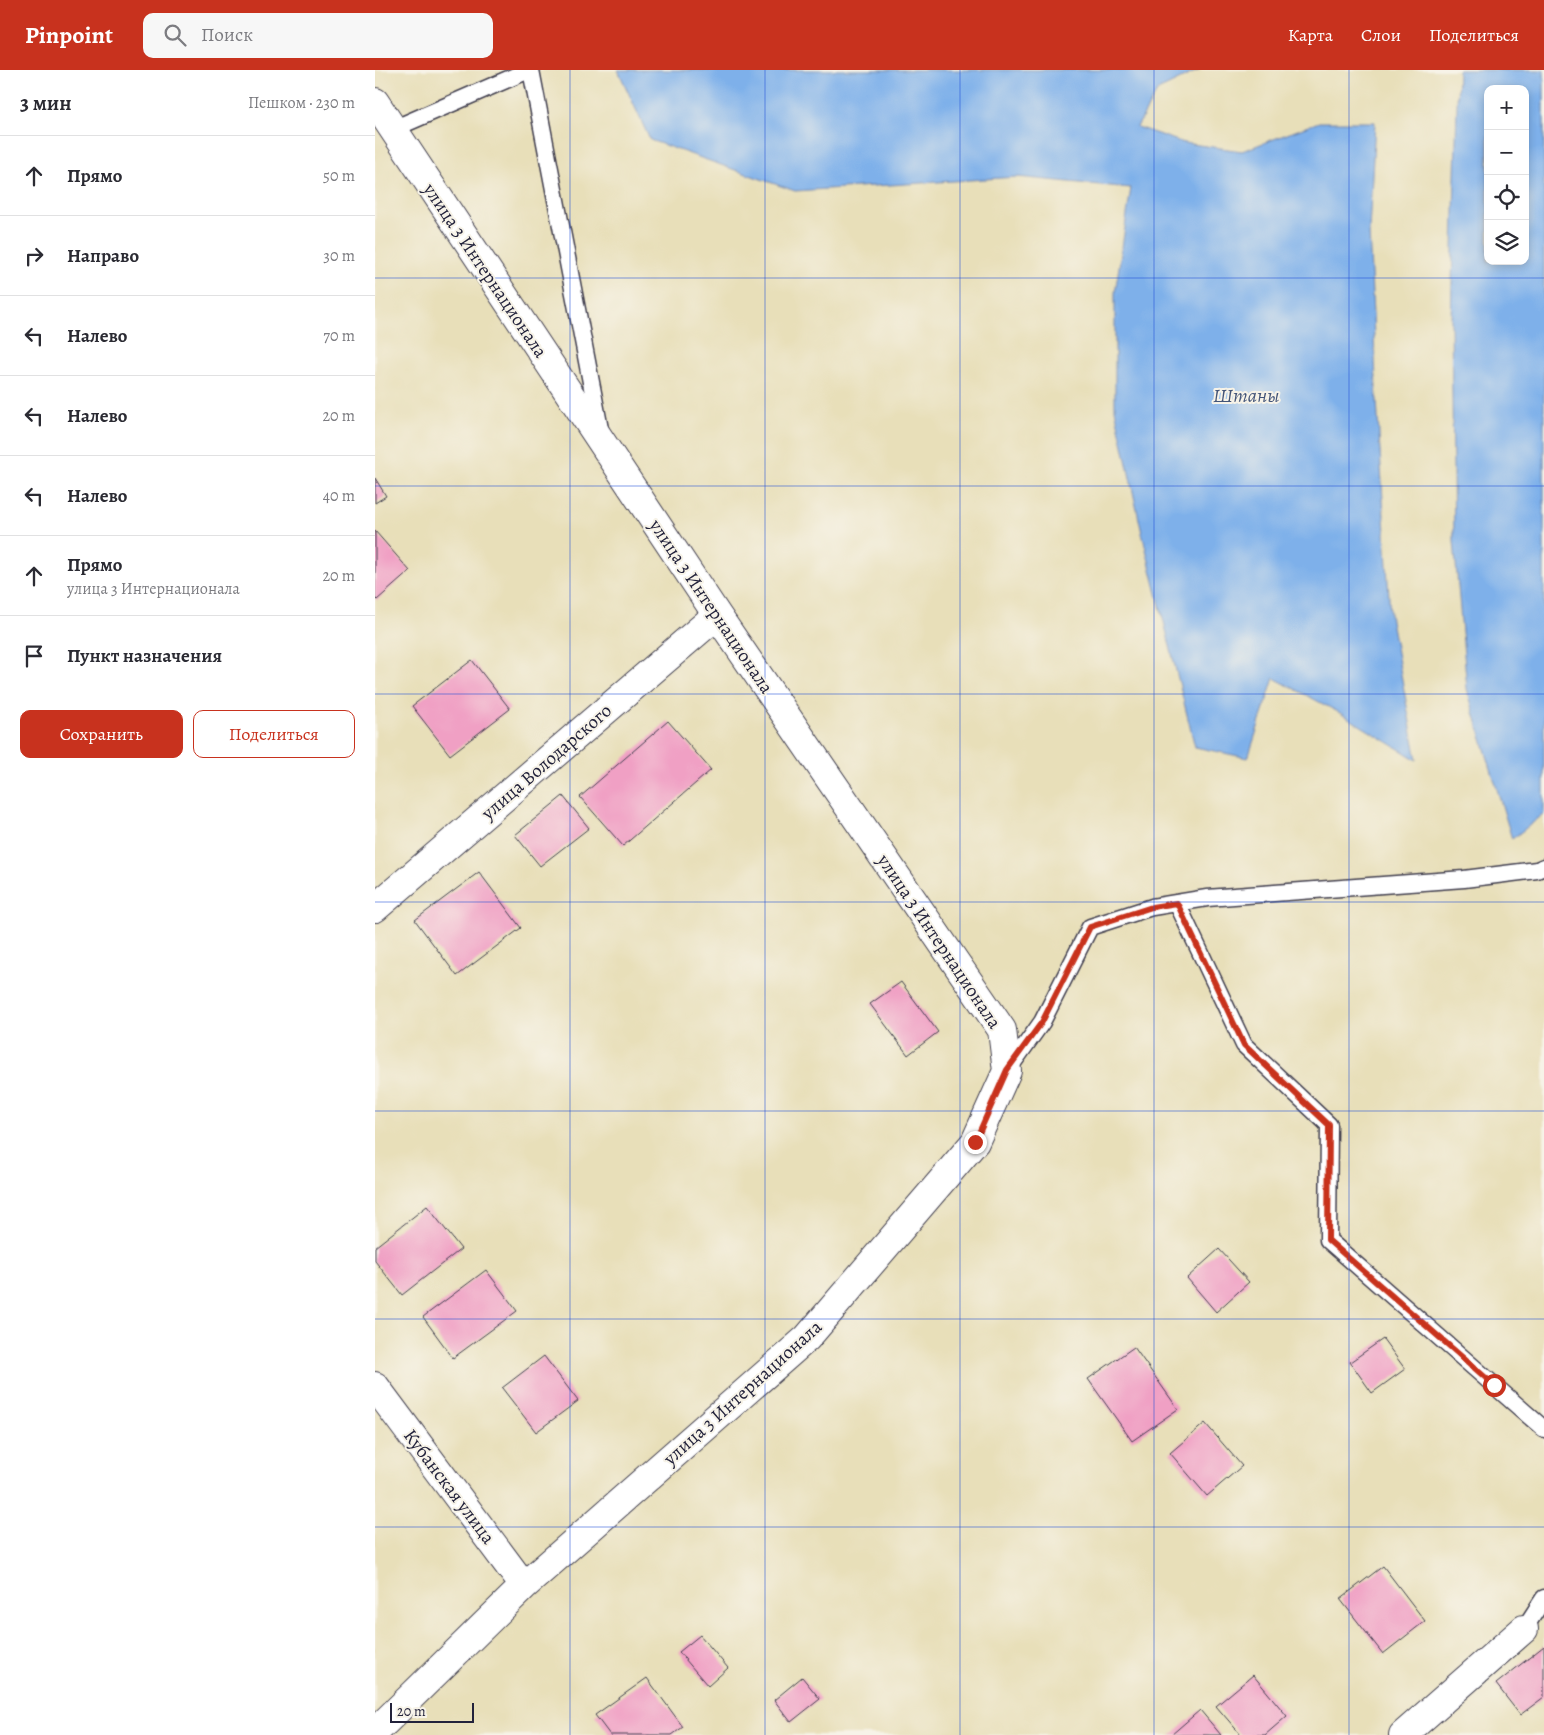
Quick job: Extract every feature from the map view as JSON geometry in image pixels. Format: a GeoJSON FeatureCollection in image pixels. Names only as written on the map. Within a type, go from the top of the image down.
{"type":"FeatureCollection","features":[{"type":"Feature","properties":{"kind":"street","name":"улица 3 Интернационала"},"geometry":{"type":"LineString","coordinates":[[375,102],[384,136],[603,444],[717,615],[1002,1030],[1007,1070],[975,1142],[807,1338],[524,1586],[375,1732]]}},
{"type":"Feature","properties":{"kind":"street","name":"улица Володарского"},"geometry":{"type":"LineString","coordinates":[[375,908],[717,615]]}},
{"type":"Feature","properties":{"kind":"street","name":"Кубанская улица"},"geometry":{"type":"LineString","coordinates":[[375,1386],[524,1586]]}},
{"type":"Feature","properties":{"kind":"street"},"geometry":{"type":"LineString","coordinates":[[1403,1735],[1524,1629]]}},
{"type":"Feature","properties":{"kind":"lane"},"geometry":{"type":"LineString","coordinates":[[384,136],[530,70],[603,444]]}},
{"type":"Feature","properties":{"kind":"lane"},"geometry":{"type":"LineString","coordinates":[[1007,1070],[1042,1022],[1090,927],[1152,907],[1207,898],[1464,879],[1537,870],[1544,867]]}},
{"type":"Feature","properties":{"kind":"lane"},"geometry":{"type":"LineString","coordinates":[[1177,903],[1244,1045],[1329,1125],[1328,1240],[1544,1429]]}},
{"type":"Feature","properties":{"kind":"lane"},"geometry":{"type":"LineString","coordinates":[[1524,1629],[1544,1598]]}},
{"type":"Feature","properties":{"kind":"water","name":"Штаны"},"geometry":{"type":"Polygon","coordinates":[[[618,70],[1199,70],[1158,90],[1137,127],[1184,143],[1242,151],[1319,122],[1375,122],[1369,230],[1390,615],[1417,760],[1340,713],[1274,678],[1248,758],[1195,747],[1142,533],[1115,409],[1115,293],[1131,188],[1017,177],[795,191],[650,140],[618,70]]]}},
{"type":"Feature","properties":{"kind":"water"},"geometry":{"type":"Polygon","coordinates":[[[1458,70],[1544,70],[1544,814],[1512,839],[1467,689],[1454,541],[1451,320],[1458,70]]]}},
{"type":"Feature","properties":{"kind":"building"},"geometry":{"type":"Polygon","coordinates":[[[375,478],[386,496],[375,503],[375,478]]]}},
{"type":"Feature","properties":{"kind":"building"},"geometry":{"type":"Polygon","coordinates":[[[375,531],[410,571],[377,600],[375,598],[375,531]]]}},
{"type":"Feature","properties":{"kind":"building"},"geometry":{"type":"Polygon","coordinates":[[[472,660],[510,709],[450,755],[412,706],[472,660]]]}},
{"type":"Feature","properties":{"kind":"building"},"geometry":{"type":"Polygon","coordinates":[[[668,721],[711,770],[623,846],[580,797],[668,721]]]}},
{"type":"Feature","properties":{"kind":"building"},"geometry":{"type":"Polygon","coordinates":[[[563,796],[589,828],[540,866],[515,835],[563,796]]]}},
{"type":"Feature","properties":{"kind":"building"},"geometry":{"type":"Polygon","coordinates":[[[479,872],[521,928],[457,976],[415,920],[479,872]]]}},
{"type":"Feature","properties":{"kind":"building"},"geometry":{"type":"Polygon","coordinates":[[[901,982],[938,1032],[908,1055],[870,1004],[901,982]]]}},
{"type":"Feature","properties":{"kind":"building"},"geometry":{"type":"Polygon","coordinates":[[[427,1206],[461,1249],[402,1295],[375,1261],[375,1247],[427,1206]]]}},
{"type":"Feature","properties":{"kind":"building"},"geometry":{"type":"Polygon","coordinates":[[[1219,1249],[1249,1282],[1216,1312],[1187,1278],[1219,1249]]]}},
{"type":"Feature","properties":{"kind":"building"},"geometry":{"type":"Polygon","coordinates":[[[486,1270],[517,1311],[453,1358],[423,1317],[486,1270]]]}},
{"type":"Feature","properties":{"kind":"building"},"geometry":{"type":"Polygon","coordinates":[[[1383,1339],[1405,1369],[1372,1393],[1350,1362],[1383,1339]]]}},
{"type":"Feature","properties":{"kind":"building"},"geometry":{"type":"Polygon","coordinates":[[[1134,1347],[1178,1409],[1132,1441],[1088,1379],[1134,1347]]]}},
{"type":"Feature","properties":{"kind":"building"},"geometry":{"type":"Polygon","coordinates":[[[544,1356],[578,1401],[536,1432],[502,1388],[544,1356]]]}},
{"type":"Feature","properties":{"kind":"building"},"geometry":{"type":"Polygon","coordinates":[[[1205,1423],[1242,1466],[1207,1496],[1170,1453],[1205,1423]]]}},
{"type":"Feature","properties":{"kind":"building"},"geometry":{"type":"Polygon","coordinates":[[[1383,1566],[1425,1621],[1383,1654],[1340,1599],[1383,1566]]]}},
{"type":"Feature","properties":{"kind":"building"},"geometry":{"type":"Polygon","coordinates":[[[700,1635],[728,1668],[708,1686],[679,1652],[700,1635]]]}},
{"type":"Feature","properties":{"kind":"building"},"geometry":{"type":"Polygon","coordinates":[[[1544,1646],[1544,1697],[1520,1715],[1496,1684],[1544,1646]]]}},
{"type":"Feature","properties":{"kind":"building"},"geometry":{"type":"Polygon","coordinates":[[[1253,1675],[1287,1716],[1265,1735],[1241,1735],[1216,1706],[1253,1675]]]}},
{"type":"Feature","properties":{"kind":"building"},"geometry":{"type":"Polygon","coordinates":[[[802,1677],[820,1699],[791,1722],[774,1700],[802,1677]]]}},
{"type":"Feature","properties":{"kind":"building"},"geometry":{"type":"Polygon","coordinates":[[[647,1678],[683,1727],[672,1735],[610,1735],[595,1715],[647,1678]]]}},
{"type":"Feature","properties":{"kind":"building"},"geometry":{"type":"Polygon","coordinates":[[[1200,1710],[1221,1735],[1171,1735],[1200,1710]]]}},
{"type":"Feature","properties":{"kind":"route"},"geometry":{"type":"LineString","coordinates":[[975,1142],[1007,1070],[1042,1022],[1090,927],[1152,907],[1177,903],[1244,1045],[1329,1125],[1328,1240],[1494,1385]]}}]}
